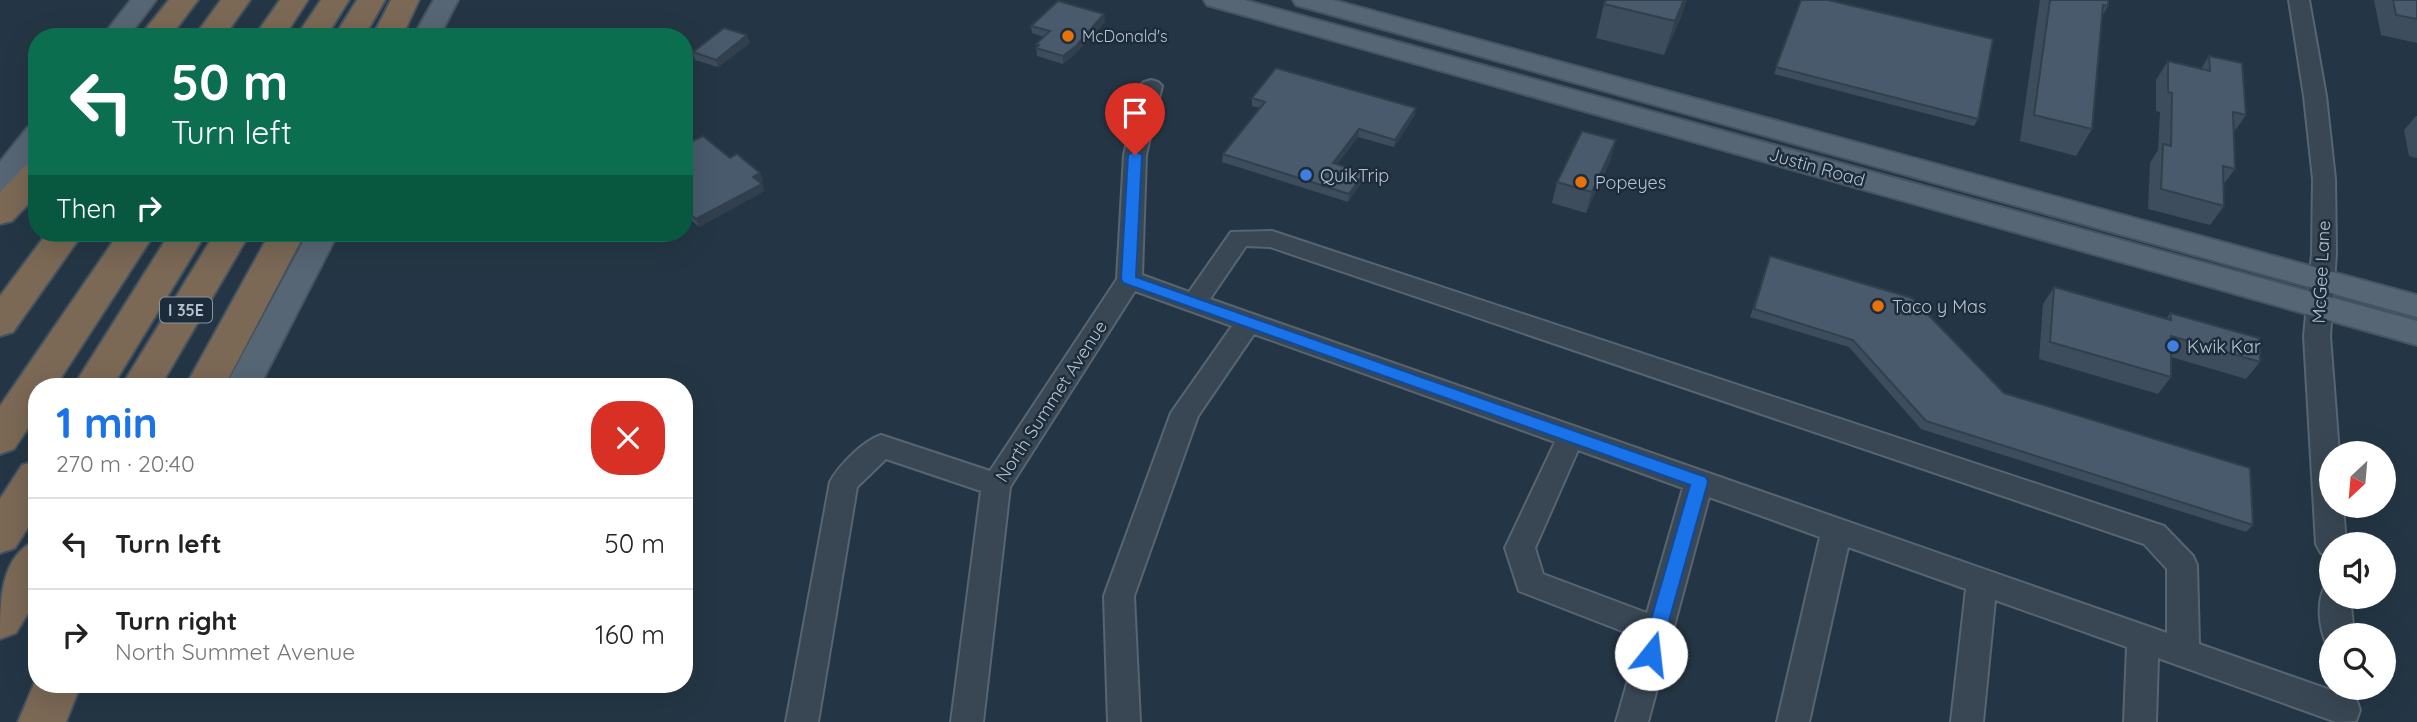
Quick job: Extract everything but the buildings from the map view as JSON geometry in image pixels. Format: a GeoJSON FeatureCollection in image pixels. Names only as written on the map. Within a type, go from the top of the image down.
{"type":"FeatureCollection","features":[{"type":"Feature","properties":{"kind":"highway"},"geometry":{"type":"LineString","coordinates":[[161,28],[184,0]]}},
{"type":"Feature","properties":{"kind":"highway"},"geometry":{"type":"LineString","coordinates":[[216,28],[236,0]]}},
{"type":"Feature","properties":{"kind":"highway"},"geometry":{"type":"LineString","coordinates":[[276,28],[294,0]]}},
{"type":"Feature","properties":{"kind":"highway"},"geometry":{"type":"LineString","coordinates":[[317,28],[335,0]]}},
{"type":"Feature","properties":{"kind":"highway"},"geometry":{"type":"LineString","coordinates":[[354,28],[371,0]]}},
{"type":"Feature","properties":{"kind":"highway"},"geometry":{"type":"LineString","coordinates":[[391,28],[405,0]]}},
{"type":"Feature","properties":{"kind":"highway"},"geometry":{"type":"LineString","coordinates":[[0,213],[28,183]]}},
{"type":"Feature","properties":{"kind":"highway"},"geometry":{"type":"LineString","coordinates":[[0,323],[58,242]]}},
{"type":"Feature","properties":{"kind":"highway"},"geometry":{"type":"LineString","coordinates":[[40,378],[131,242]]}},
{"type":"Feature","properties":{"kind":"highway"},"geometry":{"type":"LineString","coordinates":[[98,378],[182,242]]}},
{"type":"Feature","properties":{"kind":"highway","name":"I 35E"},"geometry":{"type":"LineString","coordinates":[[144,378],[227,242]]}},
{"type":"Feature","properties":{"kind":"highway"},"geometry":{"type":"LineString","coordinates":[[209,378],[282,242]]}},
{"type":"Feature","properties":{"kind":"highway"},"geometry":{"type":"LineString","coordinates":[[0,438],[28,396]]}},
{"type":"Feature","properties":{"kind":"highway"},"geometry":{"type":"LineString","coordinates":[[0,535],[28,491]]}},
{"type":"Feature","properties":{"kind":"highway"},"geometry":{"type":"LineString","coordinates":[[0,620],[28,573]]}},
{"type":"Feature","properties":{"kind":"highway"},"geometry":{"type":"LineString","coordinates":[[42,722],[53,693]]}},
{"type":"Feature","properties":{"kind":"main road"},"geometry":{"type":"LineString","coordinates":[[122,28],[144,0]]}},
{"type":"Feature","properties":{"kind":"main road"},"geometry":{"type":"LineString","coordinates":[[431,28],[446,0]]}},
{"type":"Feature","properties":{"kind":"main road","name":"Justin Road"},"geometry":{"type":"LineString","coordinates":[[1216,0],[1247,4],[2321,294],[2417,306]]}},
{"type":"Feature","properties":{"kind":"main road","name":"Justin Road"},"geometry":{"type":"LineString","coordinates":[[1305,0],[2321,294],[2417,333]]}},
{"type":"Feature","properties":{"kind":"main road"},"geometry":{"type":"LineString","coordinates":[[0,182],[28,146]]}},
{"type":"Feature","properties":{"kind":"main road"},"geometry":{"type":"LineString","coordinates":[[247,378],[318,242]]}},
{"type":"Feature","properties":{"kind":"main road"},"geometry":{"type":"LineString","coordinates":[[53,722],[71,693]]}},
{"type":"Feature","properties":{"kind":"street","name":"McGee Lane"},"geometry":{"type":"LineString","coordinates":[[2299,0],[2315,96],[2324,179],[2321,294],[2317,336],[2330,532]]}},
{"type":"Feature","properties":{"kind":"street"},"geometry":{"type":"LineString","coordinates":[[1151,86],[1135,155],[1129,279],[2344,707]]}},
{"type":"Feature","properties":{"kind":"street"},"geometry":{"type":"LineString","coordinates":[[1194,303],[1239,238],[1272,239],[2154,535],[2182,565],[2183,652]]}},
{"type":"Feature","properties":{"kind":"street","name":"North Summet Avenue"},"geometry":{"type":"LineString","coordinates":[[967,722],[996,485],[1129,279]]}},
{"type":"Feature","properties":{"kind":"street"},"geometry":{"type":"LineString","coordinates":[[1124,722],[1119,596],[1185,413],[1249,322]]}},
{"type":"Feature","properties":{"kind":"street"},"geometry":{"type":"LineString","coordinates":[[1571,436],[1520,548],[1530,582],[1657,631]]}},
{"type":"Feature","properties":{"kind":"street"},"geometry":{"type":"LineString","coordinates":[[802,722],[844,482],[881,446],[996,485]]}},
{"type":"Feature","properties":{"kind":"street"},"geometry":{"type":"LineString","coordinates":[[1632,722],[1699,482]]}},
{"type":"Feature","properties":{"kind":"street"},"geometry":{"type":"LineString","coordinates":[[1793,722],[1837,529]]}},
{"type":"Feature","properties":{"kind":"street"},"geometry":{"type":"LineString","coordinates":[[1967,722],[1982,580]]}},
{"type":"Feature","properties":{"kind":"street"},"geometry":{"type":"LineString","coordinates":[[2140,722],[2143,638]]}},
{"type":"Feature","properties":{"kind":"place","name":"McDonald's"},"geometry":{"type":"Point","coordinates":[1068,36]}},
{"type":"Feature","properties":{"kind":"place","name":"QuikTrip"},"geometry":{"type":"Point","coordinates":[1306,175]}},
{"type":"Feature","properties":{"kind":"place","name":"Popeyes"},"geometry":{"type":"Point","coordinates":[1581,182]}},
{"type":"Feature","properties":{"kind":"place","name":"Taco y Mas"},"geometry":{"type":"Point","coordinates":[1878,306]}},
{"type":"Feature","properties":{"kind":"place","name":"Kwik Kar"},"geometry":{"type":"Point","coordinates":[2173,346]}},
{"type":"Feature","properties":{"kind":"route"},"geometry":{"type":"LineString","coordinates":[[1135,155],[1129,279],[1699,482],[1651,654]]}}]}
